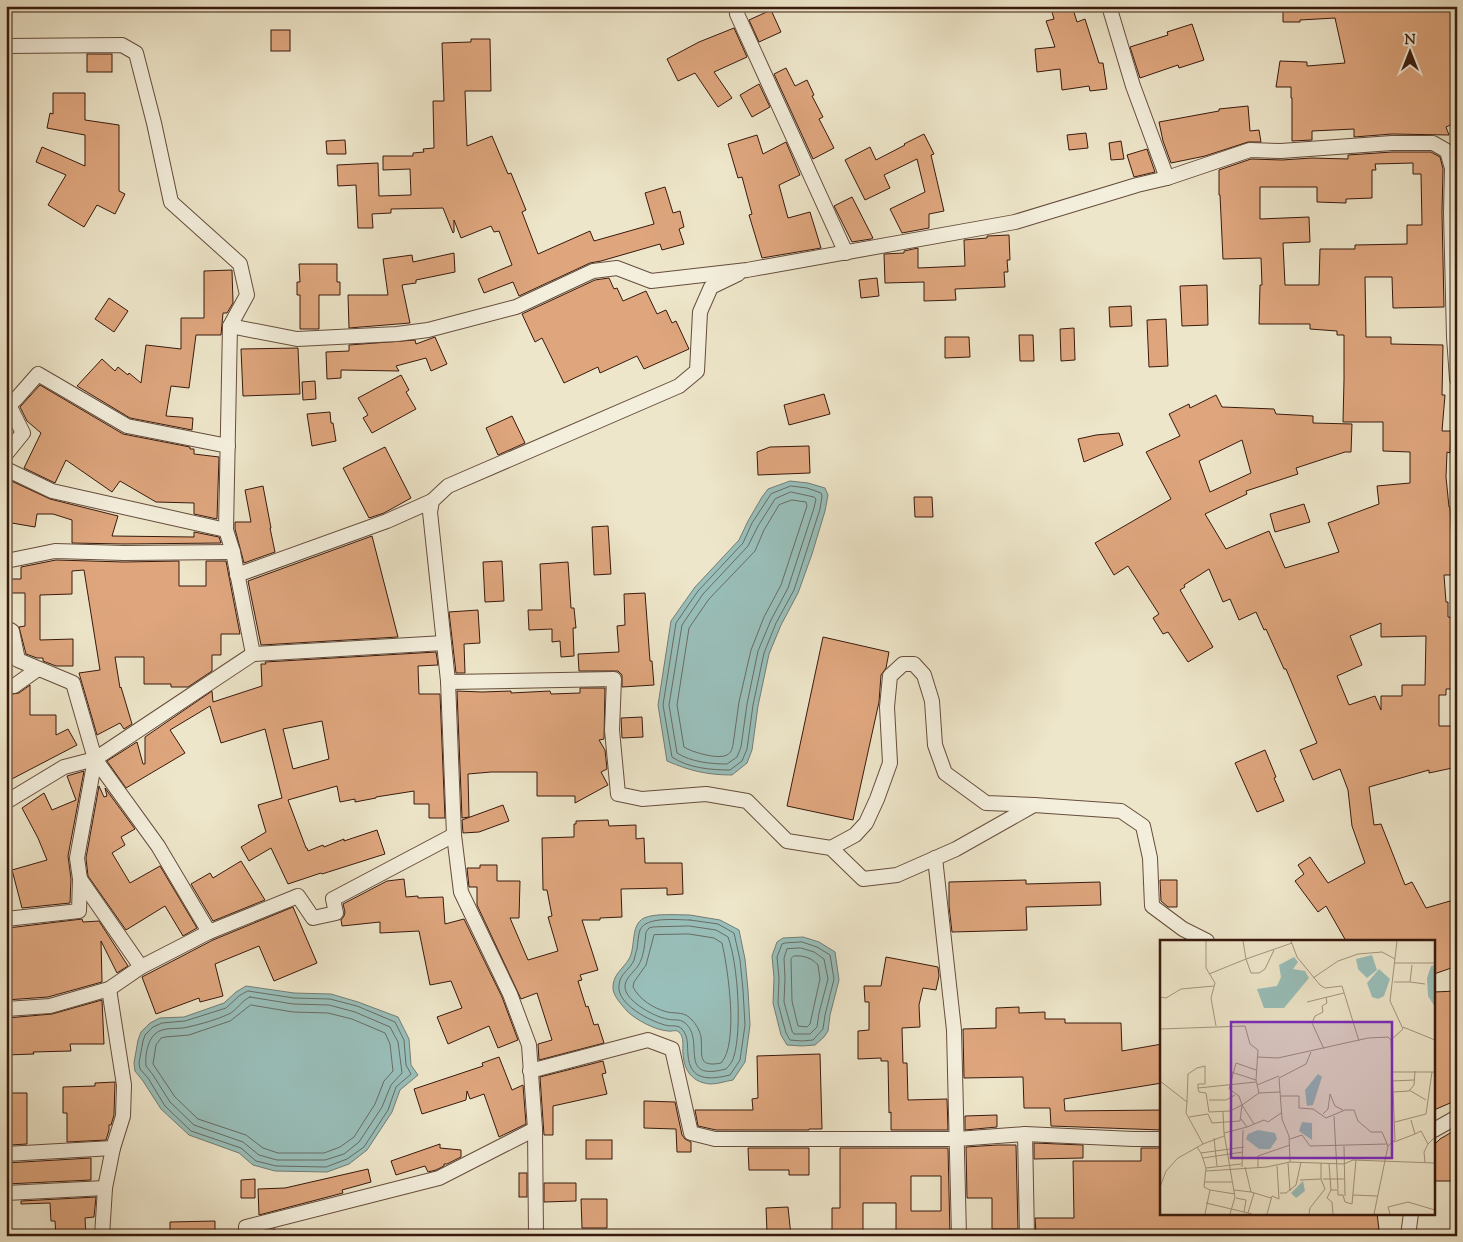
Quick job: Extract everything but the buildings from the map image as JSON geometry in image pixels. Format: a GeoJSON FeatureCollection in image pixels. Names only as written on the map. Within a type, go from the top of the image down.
{"type":"FeatureCollection","features":[{"type":"Feature","properties":{"kind":"street"},"geometry":{"type":"LineString","coordinates":[[739,6],[737,14],[740,22],[846,253]]}},
{"type":"Feature","properties":{"kind":"street"},"geometry":{"type":"LineString","coordinates":[[1108,6],[1133,86],[1168,178]]}},
{"type":"Feature","properties":{"kind":"street"},"geometry":{"type":"LineString","coordinates":[[6,46],[122,45],[136,53],[154,123],[171,202],[240,264],[247,295],[230,326],[226,530],[233,552],[253,654]]}},
{"type":"Feature","properties":{"kind":"street"},"geometry":{"type":"LineString","coordinates":[[230,326],[298,339],[397,334],[428,330],[516,307],[593,271],[617,268],[651,281],[747,270],[1015,222],[1137,185],[1168,178],[1250,150],[1282,152],[1392,143],[1433,143],[1447,151],[1455,164],[1451,214],[1457,379]]}},
{"type":"Feature","properties":{"kind":"street"},"geometry":{"type":"LineString","coordinates":[[237,575],[387,521],[432,502],[448,486],[680,386],[697,371],[700,312],[711,287],[747,270]]}},
{"type":"Feature","properties":{"kind":"street"},"geometry":{"type":"LineString","coordinates":[[6,454],[23,433],[9,405],[38,374],[127,426],[228,446]]}},
{"type":"Feature","properties":{"kind":"street"},"geometry":{"type":"LineString","coordinates":[[6,469],[52,492],[226,530]]}},
{"type":"Feature","properties":{"kind":"street"},"geometry":{"type":"LineString","coordinates":[[432,502],[430,512],[448,682],[454,835],[461,892],[510,994],[529,1045],[535,1129],[536,1236]]}},
{"type":"Feature","properties":{"kind":"street"},"geometry":{"type":"LineString","coordinates":[[6,561],[55,551],[124,553],[233,552]]}},
{"type":"Feature","properties":{"kind":"street"},"geometry":{"type":"LineString","coordinates":[[6,628],[12,631],[18,660],[73,683],[95,759],[158,846],[209,932]]}},
{"type":"Feature","properties":{"kind":"street"},"geometry":{"type":"LineString","coordinates":[[6,802],[64,767],[95,759],[253,654],[444,643]]}},
{"type":"Feature","properties":{"kind":"street"},"geometry":{"type":"LineString","coordinates":[[831,848],[855,835],[866,823],[877,799],[890,763],[888,708],[890,676],[903,664],[914,664],[924,675],[932,701],[936,745],[945,773],[986,803],[1121,811],[1143,826],[1150,858],[1152,906],[1183,929],[1205,940]]}},
{"type":"Feature","properties":{"kind":"street"},"geometry":{"type":"LineString","coordinates":[[6,686],[14,686],[38,669]]}},
{"type":"Feature","properties":{"kind":"street"},"geometry":{"type":"LineString","coordinates":[[448,682],[614,679],[612,730],[618,794],[642,799],[706,794],[747,802],[787,841],[831,848],[863,879],[897,875],[956,849],[1034,805]]}},
{"type":"Feature","properties":{"kind":"street"},"geometry":{"type":"LineString","coordinates":[[6,919],[79,911],[80,879],[78,858],[95,759]]}},
{"type":"Feature","properties":{"kind":"street"},"geometry":{"type":"LineString","coordinates":[[6,1009],[50,1006],[109,988],[141,967],[209,932],[298,896],[312,918],[336,913],[333,899],[454,835]]}},
{"type":"Feature","properties":{"kind":"street"},"geometry":{"type":"LineString","coordinates":[[935,858],[954,1030],[959,1236]]}},
{"type":"Feature","properties":{"kind":"street"},"geometry":{"type":"LineString","coordinates":[[80,879],[141,967]]}},
{"type":"Feature","properties":{"kind":"street"},"geometry":{"type":"LineString","coordinates":[[102,1236],[105,1188],[113,1148],[124,1116],[124,1085],[109,988]]}},
{"type":"Feature","properties":{"kind":"street"},"geometry":{"type":"LineString","coordinates":[[530,1070],[648,1040],[672,1049],[691,1132],[715,1139],[957,1140],[1025,1134],[1133,1140],[1160,1139]]}},
{"type":"Feature","properties":{"kind":"street"},"geometry":{"type":"LineString","coordinates":[[1436,1129],[1457,1117]]}},
{"type":"Feature","properties":{"kind":"street"},"geometry":{"type":"LineString","coordinates":[[246,1236],[246,1227],[439,1178],[535,1129]]}},
{"type":"Feature","properties":{"kind":"street"},"geometry":{"type":"LineString","coordinates":[[1025,1134],[1027,1236]]}},
{"type":"Feature","properties":{"kind":"street"},"geometry":{"type":"LineString","coordinates":[[6,1154],[113,1148]]}},
{"type":"Feature","properties":{"kind":"street"},"geometry":{"type":"LineString","coordinates":[[6,1193],[105,1188]]}},
{"type":"Feature","properties":{"kind":"street"},"geometry":{"type":"LineString","coordinates":[[1408,1236],[1411,1214]]}},
{"type":"Feature","properties":{"kind":"water"},"geometry":{"type":"Polygon","coordinates":[[[790,481],[808,483],[825,488],[828,495],[812,554],[798,593],[781,625],[769,654],[758,706],[752,750],[747,763],[732,775],[723,775],[699,772],[667,761],[658,705],[671,621],[695,587],[739,540],[748,521],[768,489],[790,481]]]}},
{"type":"Feature","properties":{"kind":"water"},"geometry":{"type":"Polygon","coordinates":[[[654,915],[690,915],[720,920],[739,930],[745,959],[750,1025],[745,1062],[733,1080],[716,1084],[694,1079],[688,1071],[684,1060],[683,1040],[679,1032],[657,1029],[635,1018],[621,1004],[613,989],[616,976],[627,963],[631,954],[635,931],[640,921],[654,915]]]}},
{"type":"Feature","properties":{"kind":"water"},"geometry":{"type":"Polygon","coordinates":[[[803,937],[819,942],[835,952],[839,980],[828,1031],[824,1037],[815,1045],[787,1045],[781,1035],[773,1003],[774,978],[772,956],[777,942],[783,938],[803,937]]]}},
{"type":"Feature","properties":{"kind":"water"},"geometry":{"type":"Polygon","coordinates":[[[246,986],[294,993],[331,994],[398,1017],[409,1039],[411,1065],[418,1075],[400,1090],[392,1112],[367,1150],[349,1164],[327,1172],[275,1171],[253,1165],[239,1153],[189,1135],[161,1109],[135,1071],[134,1063],[138,1040],[141,1032],[150,1023],[160,1018],[184,1017],[224,1003],[246,986]]]}}]}
